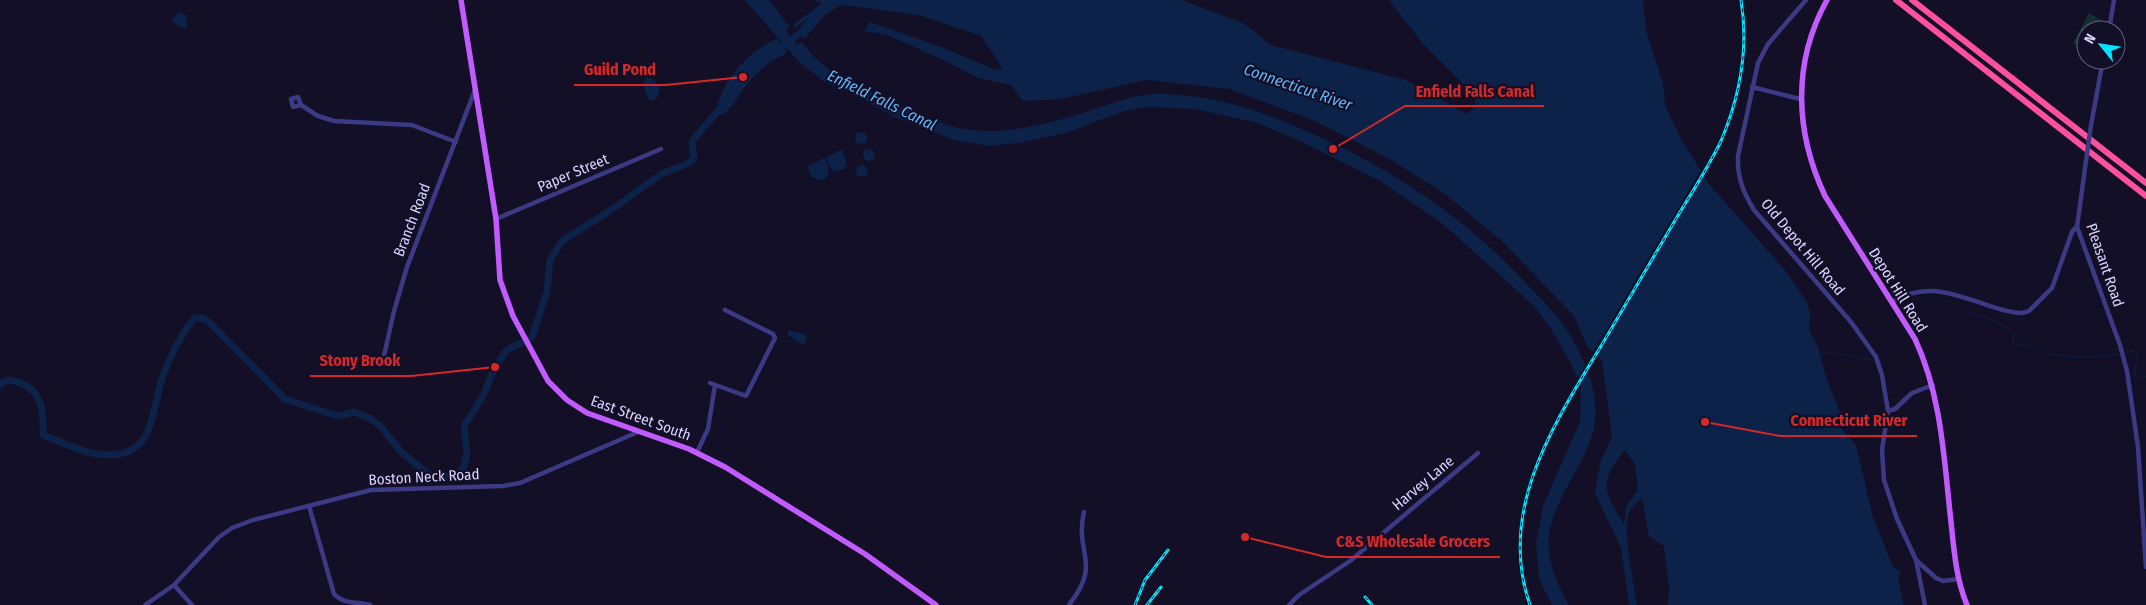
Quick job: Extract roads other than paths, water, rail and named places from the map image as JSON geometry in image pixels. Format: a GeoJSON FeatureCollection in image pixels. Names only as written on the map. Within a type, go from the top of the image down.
{"type":"FeatureCollection","features":[{"type":"Feature","properties":{"kind":"highway"},"geometry":{"type":"LineString","coordinates":[[1896,0],[2146,196]]}},
{"type":"Feature","properties":{"kind":"highway"},"geometry":{"type":"LineString","coordinates":[[1912,0],[2146,183]]}},
{"type":"Feature","properties":{"kind":"main road","name":"East Street South"},"geometry":{"type":"LineString","coordinates":[[461,0],[496,219],[500,280],[513,316],[539,366],[557,391],[576,407],[597,418],[697,452],[794,509],[865,554],[936,605]]}},
{"type":"Feature","properties":{"kind":"main road","name":"Depot Hill Road"},"geometry":{"type":"LineString","coordinates":[[1827,0],[1808,44],[1802,74],[1800,99],[1804,135],[1813,171],[1825,196],[1915,339],[1933,384],[1940,420],[1958,579],[1968,605]]}},
{"type":"Feature","properties":{"kind":"street","name":"Old Depot Hill Road"},"geometry":{"type":"LineString","coordinates":[[1806,0],[1768,44],[1758,63],[1738,156],[1737,170],[1742,190],[1754,210],[1776,238],[1864,339],[1876,357],[1882,376],[1888,412],[1882,450],[1884,480],[1897,519],[1916,560],[1936,578],[1948,581],[1958,579]]}},
{"type":"Feature","properties":{"kind":"street"},"geometry":{"type":"LineString","coordinates":[[2111,20],[2114,0]]}},
{"type":"Feature","properties":{"kind":"street","name":"Pleasant Road"},"geometry":{"type":"LineString","coordinates":[[2101,70],[2077,226],[2120,344],[2125,363],[2138,447],[2146,567]]}},
{"type":"Feature","properties":{"kind":"street","name":"Branch Road"},"geometry":{"type":"LineString","coordinates":[[382,365],[394,311],[407,267],[476,88]]}},
{"type":"Feature","properties":{"kind":"street"},"geometry":{"type":"LineString","coordinates":[[1752,88],[1800,99]]}},
{"type":"Feature","properties":{"kind":"street"},"geometry":{"type":"LineString","coordinates":[[301,105],[318,116],[334,121],[412,125],[456,142]]}},
{"type":"Feature","properties":{"kind":"street","name":"Paper Street"},"geometry":{"type":"LineString","coordinates":[[496,219],[660,149]]}},
{"type":"Feature","properties":{"kind":"street"},"geometry":{"type":"LineString","coordinates":[[1892,302],[1912,292],[1934,290],[2015,313],[2029,311],[2052,288],[2072,232],[2077,226]]}},
{"type":"Feature","properties":{"kind":"street"},"geometry":{"type":"LineString","coordinates":[[697,452],[708,429],[712,384],[742,396],[747,395],[775,338],[771,333],[725,310]]}},
{"type":"Feature","properties":{"kind":"street"},"geometry":{"type":"LineString","coordinates":[[1888,412],[1895,409],[1912,393],[1933,384]]}},
{"type":"Feature","properties":{"kind":"street","name":"Boston Neck Road"},"geometry":{"type":"LineString","coordinates":[[145,605],[174,585],[200,555],[232,528],[253,520],[360,493],[388,488],[503,486],[520,483],[638,432]]}},
{"type":"Feature","properties":{"kind":"street","name":"Harvey Lane"},"geometry":{"type":"LineString","coordinates":[[1289,605],[1299,595],[1346,565],[1478,454]]}},
{"type":"Feature","properties":{"kind":"street"},"geometry":{"type":"LineString","coordinates":[[309,506],[334,594],[341,601],[350,605],[370,605]]}},
{"type":"Feature","properties":{"kind":"street"},"geometry":{"type":"LineString","coordinates":[[1069,605],[1082,587],[1087,571],[1081,535],[1084,512]]}},
{"type":"Feature","properties":{"kind":"street"},"geometry":{"type":"LineString","coordinates":[[1916,560],[1925,605]]}},
{"type":"Feature","properties":{"kind":"street"},"geometry":{"type":"LineString","coordinates":[[174,585],[192,605]]}},
{"type":"Feature","properties":{"kind":"water"},"geometry":{"type":"Polygon","coordinates":[[[745,0],[769,0],[790,27],[786,30],[797,45],[802,42],[819,61],[838,75],[929,119],[959,128],[991,131],[1023,128],[1055,121],[1125,99],[1145,95],[1186,95],[1206,98],[1265,114],[1303,129],[1379,167],[1431,200],[1480,239],[1546,304],[1561,321],[1588,371],[1596,408],[1593,433],[1586,451],[1558,505],[1549,536],[1552,567],[1569,605],[1552,605],[1539,579],[1536,544],[1543,506],[1580,422],[1581,386],[1551,329],[1533,305],[1443,224],[1380,181],[1296,139],[1254,122],[1195,109],[1148,107],[1124,111],[1066,133],[1019,143],[989,146],[954,140],[895,117],[855,95],[825,82],[801,64],[745,0]]]}},
{"type":"Feature","properties":{"kind":"water"},"geometry":{"type":"Polygon","coordinates":[[[812,0],[1182,0],[1245,24],[1271,45],[1406,80],[1467,114],[1474,108],[1476,97],[1423,44],[1389,0],[1643,0],[1646,30],[1663,84],[1665,104],[1681,139],[1709,184],[1785,270],[1807,302],[1810,312],[1809,330],[1817,345],[1828,383],[1842,417],[1842,429],[1856,445],[1873,517],[1893,567],[1901,572],[1898,579],[1904,605],[1668,605],[1669,588],[1664,546],[1649,536],[1642,498],[1635,504],[1628,516],[1628,548],[1637,605],[1629,605],[1621,548],[1595,493],[1600,463],[1612,437],[1602,361],[1587,346],[1574,316],[1503,242],[1444,193],[1386,157],[1313,120],[1229,89],[1147,80],[1061,99],[1023,101],[1011,85],[978,78],[887,35],[864,31],[870,22],[944,48],[996,70],[1002,68],[981,36],[919,15],[841,5],[826,14],[804,39],[797,31],[808,18],[795,28],[793,25],[822,3],[812,0]],[[1625,450],[1607,478],[1608,494],[1624,524],[1627,505],[1638,490],[1635,464],[1625,450]]]}},
{"type":"Feature","properties":{"kind":"water"},"geometry":{"type":"Polygon","coordinates":[[[180,12],[186,15],[187,27],[185,29],[172,22],[173,18],[180,12]]]}},
{"type":"Feature","properties":{"kind":"water"},"geometry":{"type":"Polygon","coordinates":[[[778,38],[784,45],[783,47],[786,48],[785,50],[788,51],[765,66],[748,83],[729,109],[721,115],[716,111],[719,99],[731,77],[747,58],[778,38]]]}},
{"type":"Feature","properties":{"kind":"water"},"geometry":{"type":"Polygon","coordinates":[[[647,77],[654,80],[660,88],[657,98],[653,101],[649,99],[643,85],[647,77]]]}},
{"type":"Feature","properties":{"kind":"water"},"geometry":{"type":"Polygon","coordinates":[[[859,132],[863,132],[867,138],[863,144],[859,144],[855,140],[855,136],[859,132]]]}},
{"type":"Feature","properties":{"kind":"water"},"geometry":{"type":"Polygon","coordinates":[[[842,149],[847,165],[842,170],[835,171],[825,158],[842,149]]]}},
{"type":"Feature","properties":{"kind":"water"},"geometry":{"type":"Polygon","coordinates":[[[867,149],[871,149],[875,155],[871,161],[867,161],[863,157],[863,153],[867,149]]]}},
{"type":"Feature","properties":{"kind":"water"},"geometry":{"type":"Polygon","coordinates":[[[824,158],[829,169],[828,174],[825,179],[818,180],[812,177],[807,167],[824,158]]]}},
{"type":"Feature","properties":{"kind":"water"},"geometry":{"type":"Polygon","coordinates":[[[860,165],[864,165],[868,171],[864,177],[860,177],[856,173],[856,169],[860,165]]]}},
{"type":"Feature","properties":{"kind":"water"},"geometry":{"type":"Polygon","coordinates":[[[788,330],[804,334],[807,337],[805,343],[801,344],[788,335],[788,330]]]}},
{"type":"Feature","properties":{"kind":"waterway","name":"Enfield Falls Canal"},"geometry":{"type":"LineString","coordinates":[[776,50],[806,29]]}},
{"type":"Feature","properties":{"kind":"waterway"},"geometry":{"type":"LineString","coordinates":[[0,385],[7,380],[18,382],[34,392],[38,398],[43,415],[43,435],[90,453],[116,455],[130,451],[140,444],[147,433],[162,379],[175,347],[194,318],[202,318],[208,321],[285,399],[338,416],[354,412],[370,418],[382,428],[402,453],[435,479],[456,475],[464,467],[467,454],[464,426],[483,396],[495,367],[507,350],[532,337],[547,291],[550,260],[562,241],[608,212],[663,173],[685,165],[694,159],[692,141],[723,105]]}},
{"type":"Feature","properties":{"kind":"waterway"},"geometry":{"type":"LineString","coordinates":[[1968,311],[1981,317],[1985,316],[2006,327],[2015,335],[2013,345],[2024,345],[2046,353],[2077,357],[2121,354]]}},
{"type":"Feature","properties":{"kind":"waterway"},"geometry":{"type":"LineString","coordinates":[[2125,354],[2131,351],[2138,353],[2134,374],[2141,379],[2146,376]]}},
{"type":"Feature","properties":{"kind":"waterway"},"geometry":{"type":"LineString","coordinates":[[1820,355],[1833,353],[1870,359]]}},
{"type":"Feature","properties":{"kind":"railway"},"geometry":{"type":"LineString","coordinates":[[1530,605],[1521,569],[1520,534],[1526,500],[1536,467],[1567,402],[1721,141],[1738,90],[1741,72],[1744,36],[1741,0]]}},
{"type":"Feature","properties":{"kind":"railway"},"geometry":{"type":"LineString","coordinates":[[1135,605],[1145,580],[1168,550]]}},
{"type":"Feature","properties":{"kind":"railway"},"geometry":{"type":"LineString","coordinates":[[1147,605],[1161,587]]}},
{"type":"Feature","properties":{"kind":"railway"},"geometry":{"type":"LineString","coordinates":[[1365,597],[1372,605]]}},
{"type":"Feature","properties":{"kind":"place","name":"Guild Pond"},"geometry":{"type":"Point","coordinates":[743,77]}},
{"type":"Feature","properties":{"kind":"place","name":"Enfield Falls Canal"},"geometry":{"type":"Point","coordinates":[1333,149]}},
{"type":"Feature","properties":{"kind":"place","name":"Stony Brook"},"geometry":{"type":"Point","coordinates":[495,367]}},
{"type":"Feature","properties":{"kind":"place","name":"Connecticut River"},"geometry":{"type":"Point","coordinates":[1705,422]}},
{"type":"Feature","properties":{"kind":"place","name":"C&S Wholesale Grocers"},"geometry":{"type":"Point","coordinates":[1245,537]}}]}
